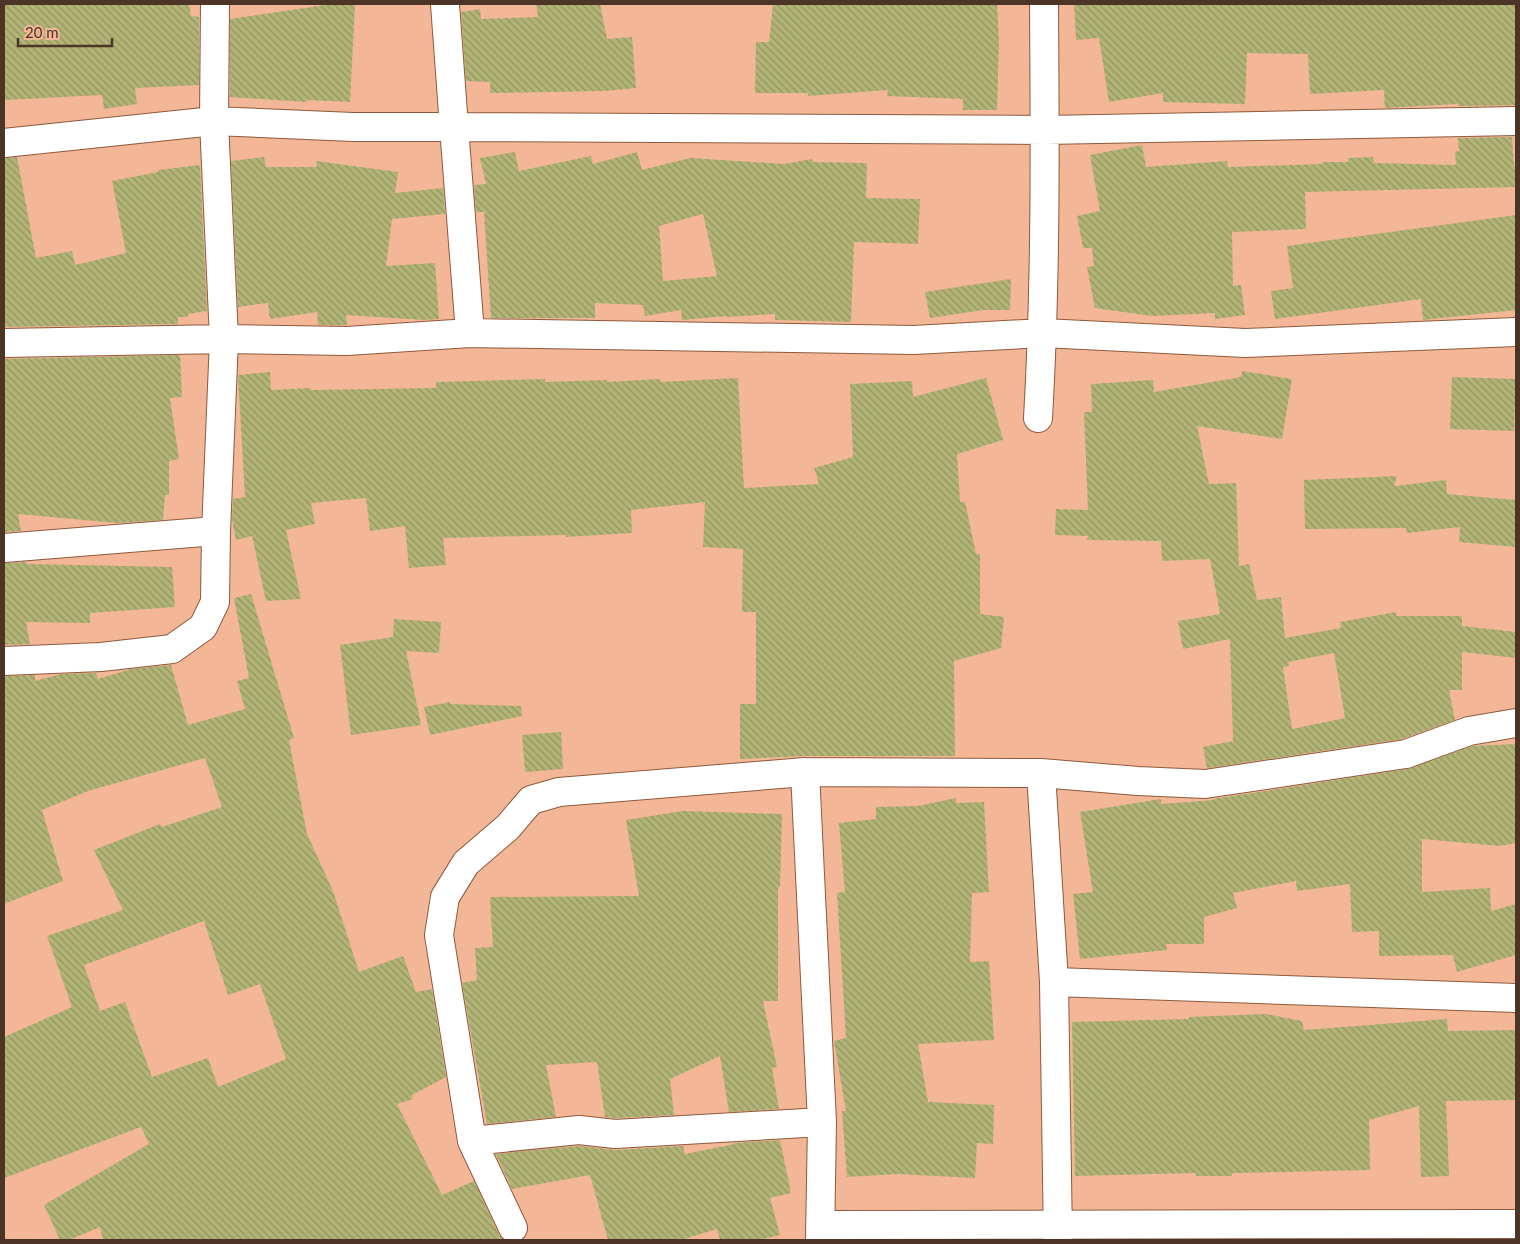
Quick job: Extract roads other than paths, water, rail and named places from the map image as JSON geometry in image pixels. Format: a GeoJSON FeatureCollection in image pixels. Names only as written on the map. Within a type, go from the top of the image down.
{"type":"FeatureCollection","features":[{"type":"Feature","properties":{"kind":"street"},"geometry":{"type":"LineString","coordinates":[[4,661],[101,658],[172,649],[203,627],[215,602],[224,339],[214,121],[215,4]]}},
{"type":"Feature","properties":{"kind":"street"},"geometry":{"type":"LineString","coordinates":[[445,4],[470,333]]}},
{"type":"Feature","properties":{"kind":"street"},"geometry":{"type":"LineString","coordinates":[[1038,418],[1043,333],[1044,4]]}},
{"type":"Feature","properties":{"kind":"street"},"geometry":{"type":"LineString","coordinates":[[4,143],[214,121],[353,127],[1045,130],[1516,121]]}},
{"type":"Feature","properties":{"kind":"street"},"geometry":{"type":"LineString","coordinates":[[4,343],[224,339],[347,341],[470,333],[914,340],[1043,333],[1245,342],[1516,332]]}},
{"type":"Feature","properties":{"kind":"street"},"geometry":{"type":"LineString","coordinates":[[4,548],[216,531]]}},
{"type":"Feature","properties":{"kind":"street"},"geometry":{"type":"LineString","coordinates":[[513,1228],[472,1141],[439,935],[445,897],[466,863],[508,827],[531,800],[559,792],[804,772],[1041,773],[1138,781],[1206,784],[1406,754],[1469,731],[1516,723]]}},
{"type":"Feature","properties":{"kind":"street"},"geometry":{"type":"LineString","coordinates":[[804,772],[822,1122],[820,1233],[1057,1232],[1516,1224]]}},
{"type":"Feature","properties":{"kind":"street"},"geometry":{"type":"LineString","coordinates":[[1041,773],[1054,982],[1057,1232]]}},
{"type":"Feature","properties":{"kind":"street"},"geometry":{"type":"LineString","coordinates":[[1054,982],[1516,998]]}},
{"type":"Feature","properties":{"kind":"street"},"geometry":{"type":"LineString","coordinates":[[472,1141],[580,1130],[615,1134],[822,1122]]}}]}
